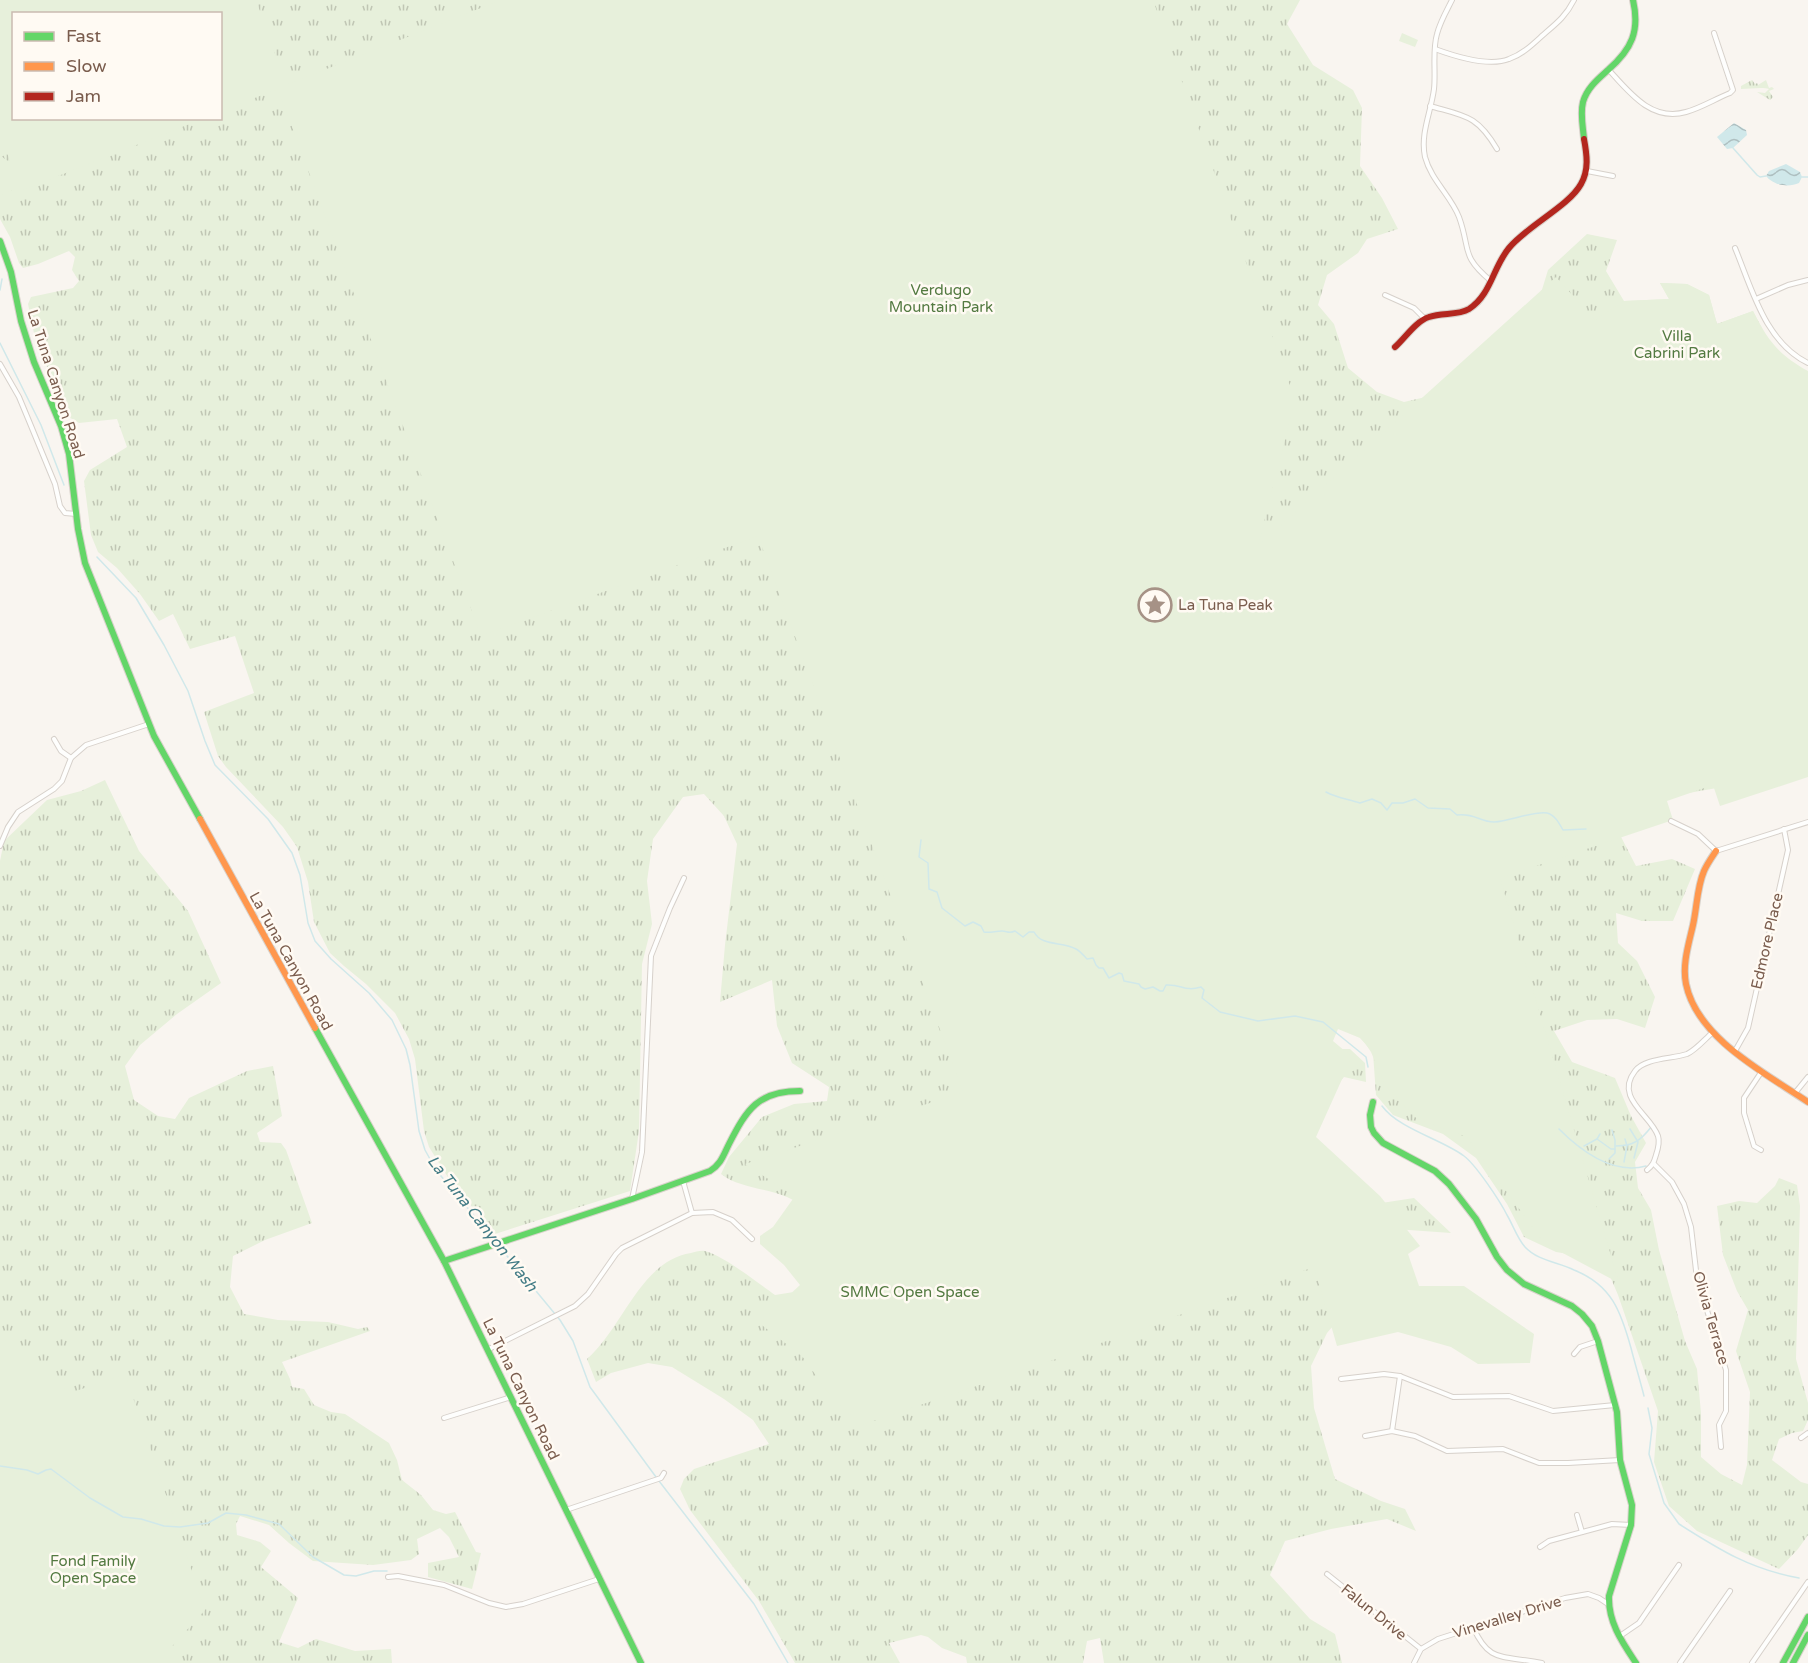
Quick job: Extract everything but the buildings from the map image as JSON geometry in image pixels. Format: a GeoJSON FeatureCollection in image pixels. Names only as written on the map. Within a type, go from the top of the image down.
{"type":"FeatureCollection","features":[{"type":"Feature","properties":{"kind":"street"},"geometry":{"type":"LineString","coordinates":[[1452,0],[1437,34],[1434,91],[1424,144],[1429,170],[1455,208],[1469,258],[1491,281]]}},
{"type":"Feature","properties":{"kind":"street"},"geometry":{"type":"LineString","coordinates":[[1435,49],[1486,62],[1506,61],[1524,52],[1566,15],[1574,0]]}},
{"type":"Feature","properties":{"kind":"street"},"geometry":{"type":"LineString","coordinates":[[1395,347],[1425,318],[1459,313],[1468,309],[1482,296],[1508,249],[1580,186],[1587,171],[1582,120],[1584,99],[1593,83],[1629,48],[1637,29],[1633,0]]}},
{"type":"Feature","properties":{"kind":"street"},"geometry":{"type":"LineString","coordinates":[[1608,69],[1635,99],[1650,108],[1665,114],[1676,114],[1695,109],[1730,93],[1733,88],[1714,33]]}},
{"type":"Feature","properties":{"kind":"street"},"geometry":{"type":"LineString","coordinates":[[1430,106],[1479,123],[1497,149]]}},
{"type":"Feature","properties":{"kind":"street"},"geometry":{"type":"LineString","coordinates":[[1587,171],[1613,176]]}},
{"type":"Feature","properties":{"kind":"street","name":"La Tuna Canyon Road"},"geometry":{"type":"LineString","coordinates":[[0,241],[11,272],[21,321],[34,362],[69,454],[85,563],[149,724],[159,746],[444,1261],[641,1663]]}},
{"type":"Feature","properties":{"kind":"street"},"geometry":{"type":"LineString","coordinates":[[1735,248],[1767,324],[1778,340],[1798,358],[1808,363]]}},
{"type":"Feature","properties":{"kind":"street"},"geometry":{"type":"LineString","coordinates":[[1756,299],[1788,285],[1808,280]]}},
{"type":"Feature","properties":{"kind":"street"},"geometry":{"type":"LineString","coordinates":[[1385,295],[1413,308],[1425,318]]}},
{"type":"Feature","properties":{"kind":"street"},"geometry":{"type":"LineString","coordinates":[[0,364],[29,421],[55,484],[60,506],[65,513],[77,514]]}},
{"type":"Feature","properties":{"kind":"street"},"geometry":{"type":"LineString","coordinates":[[0,846],[8,827],[18,812],[54,789],[62,781],[71,758],[86,745],[149,724]]}},
{"type":"Feature","properties":{"kind":"street"},"geometry":{"type":"LineString","coordinates":[[54,739],[61,751],[71,758]]}},
{"type":"Feature","properties":{"kind":"street"},"geometry":{"type":"LineString","coordinates":[[1671,821],[1698,834],[1716,851]]}},
{"type":"Feature","properties":{"kind":"street"},"geometry":{"type":"LineString","coordinates":[[1808,822],[1716,851],[1704,872],[1688,945],[1686,967],[1686,984],[1693,1006],[1712,1033],[1808,1102]]}},
{"type":"Feature","properties":{"kind":"street","name":"Edmore Place"},"geometry":{"type":"LineString","coordinates":[[1735,1051],[1748,1028],[1788,850],[1784,829]]}},
{"type":"Feature","properties":{"kind":"street"},"geometry":{"type":"LineString","coordinates":[[632,1199],[642,1152],[651,956],[684,878]]}},
{"type":"Feature","properties":{"kind":"street"},"geometry":{"type":"LineString","coordinates":[[1647,1170],[1654,1164],[1658,1149],[1658,1136],[1632,1101],[1629,1090],[1631,1077],[1637,1068],[1644,1064],[1689,1053],[1712,1033]]}},
{"type":"Feature","properties":{"kind":"street"},"geometry":{"type":"LineString","coordinates":[[1761,1150],[1754,1146],[1744,1113],[1744,1098],[1763,1071]]}},
{"type":"Feature","properties":{"kind":"street"},"geometry":{"type":"LineString","coordinates":[[1796,1093],[1808,1077]]}},
{"type":"Feature","properties":{"kind":"street"},"geometry":{"type":"LineString","coordinates":[[444,1261],[632,1199],[718,1166],[750,1110],[770,1094],[800,1091]]}},
{"type":"Feature","properties":{"kind":"street"},"geometry":{"type":"LineString","coordinates":[[1373,1102],[1370,1115],[1374,1133],[1383,1143],[1435,1171],[1449,1185],[1476,1218],[1497,1257],[1507,1270],[1524,1284],[1572,1305],[1592,1326],[1616,1405],[1620,1460],[1632,1505],[1631,1526],[1608,1604],[1610,1616],[1636,1663]]}},
{"type":"Feature","properties":{"kind":"street","name":"Olivia Terrace"},"geometry":{"type":"LineString","coordinates":[[1654,1164],[1672,1182],[1684,1204],[1691,1227],[1696,1278],[1726,1370],[1726,1412],[1719,1425],[1721,1447]]}},
{"type":"Feature","properties":{"kind":"street"},"geometry":{"type":"LineString","coordinates":[[683,1181],[692,1213]]}},
{"type":"Feature","properties":{"kind":"street"},"geometry":{"type":"LineString","coordinates":[[489,1349],[575,1306],[588,1294],[622,1248],[692,1213],[713,1212],[732,1220],[752,1239]]}},
{"type":"Feature","properties":{"kind":"street"},"geometry":{"type":"LineString","coordinates":[[1574,1354],[1580,1347],[1598,1341]]}},
{"type":"Feature","properties":{"kind":"street"},"geometry":{"type":"LineString","coordinates":[[1341,1379],[1384,1374],[1400,1376],[1453,1397],[1509,1396],[1553,1411],[1616,1405]]}},
{"type":"Feature","properties":{"kind":"street"},"geometry":{"type":"LineString","coordinates":[[1392,1431],[1400,1376]]}},
{"type":"Feature","properties":{"kind":"street"},"geometry":{"type":"LineString","coordinates":[[444,1418],[512,1397]]}},
{"type":"Feature","properties":{"kind":"street"},"geometry":{"type":"LineString","coordinates":[[1365,1436],[1392,1431],[1414,1436],[1447,1451],[1503,1449],[1539,1463],[1620,1460]]}},
{"type":"Feature","properties":{"kind":"street"},"geometry":{"type":"LineString","coordinates":[[1801,1438],[1808,1433]]}},
{"type":"Feature","properties":{"kind":"street"},"geometry":{"type":"LineString","coordinates":[[566,1510],[658,1479],[664,1473]]}},
{"type":"Feature","properties":{"kind":"street"},"geometry":{"type":"LineString","coordinates":[[1577,1515],[1582,1532]]}},
{"type":"Feature","properties":{"kind":"street"},"geometry":{"type":"LineString","coordinates":[[1539,1547],[1550,1541],[1612,1524],[1631,1526]]}},
{"type":"Feature","properties":{"kind":"street"},"geometry":{"type":"LineString","coordinates":[[1620,1636],[1639,1623],[1679,1565]]}},
{"type":"Feature","properties":{"kind":"street","name":"Falun Drive"},"geometry":{"type":"LineString","coordinates":[[1327,1574],[1421,1649]]}},
{"type":"Feature","properties":{"kind":"street"},"geometry":{"type":"LineString","coordinates":[[388,1577],[398,1576],[444,1585],[489,1603],[506,1607],[523,1604],[599,1579]]}},
{"type":"Feature","properties":{"kind":"street"},"geometry":{"type":"LineString","coordinates":[[1752,1663],[1808,1582]]}},
{"type":"Feature","properties":{"kind":"street"},"geometry":{"type":"LineString","coordinates":[[1680,1663],[1730,1591]]}},
{"type":"Feature","properties":{"kind":"street","name":"Vinevalley Drive"},"geometry":{"type":"LineString","coordinates":[[1421,1649],[1438,1639],[1565,1598],[1588,1594],[1608,1604]]}},
{"type":"Feature","properties":{"kind":"street"},"geometry":{"type":"LineString","coordinates":[[1783,1663],[1808,1617]]}},
{"type":"Feature","properties":{"kind":"street"},"geometry":{"type":"LineString","coordinates":[[1473,1627],[1479,1646],[1488,1659]]}},
{"type":"Feature","properties":{"kind":"street"},"geometry":{"type":"LineString","coordinates":[[1793,1663],[1808,1635]]}},
{"type":"Feature","properties":{"kind":"street"},"geometry":{"type":"LineString","coordinates":[[1414,1663],[1421,1649]]}},
{"type":"Feature","properties":{"kind":"street"},"geometry":{"type":"LineString","coordinates":[[1497,1662],[1530,1660],[1542,1663]]}},
{"type":"Feature","properties":{"kind":"green space"},"geometry":{"type":"Polygon","coordinates":[[[0,0],[1300,0],[1287,24],[1313,65],[1353,90],[1362,108],[1360,166],[1382,198],[1398,229],[1367,239],[1358,253],[1327,275],[1318,305],[1334,324],[1348,368],[1377,392],[1404,402],[1443,393],[1537,306],[1548,270],[1587,234],[1617,240],[1606,271],[1624,301],[1669,299],[1660,283],[1687,284],[1709,295],[1717,324],[1753,311],[1766,336],[1775,347],[1717,788],[1660,798],[1618,831],[1636,866],[1672,859],[1695,869],[1673,921],[1642,921],[1616,913],[1618,943],[1637,961],[1655,997],[1645,1028],[1617,1019],[1587,1020],[1554,1031],[1572,1062],[1615,1078],[1631,1116],[1646,1143],[1635,1162],[1638,1188],[1651,1210],[1659,1250],[1685,1341],[1697,1369],[1701,1413],[1701,1457],[1721,1474],[1742,1485],[1747,1465],[1750,1392],[1736,1351],[1748,1310],[1737,1291],[1723,1255],[1717,1206],[1739,1201],[1757,1203],[1775,1186],[1779,1178],[1797,1185],[1800,1206],[1796,1359],[1808,1403],[1808,1420],[1803,1431],[1779,1439],[1772,1460],[1801,1482],[1808,1484],[1808,1535],[1798,1549],[1779,1569],[1697,1531],[1669,1506],[1654,1462],[1658,1411],[1607,1269],[1606,1260],[1556,1252],[1524,1237],[1507,1204],[1476,1158],[1443,1134],[1393,1115],[1376,1095],[1373,1053],[1346,1021],[1325,1013],[1334,1049],[1350,1049],[1365,1063],[1366,1082],[1344,1077],[1296,1136],[1375,1204],[1414,1198],[1451,1233],[1395,1229],[1350,1306],[1327,1333],[1311,1366],[1314,1408],[1335,1479],[1381,1501],[1405,1509],[1416,1531],[1387,1519],[1331,1529],[1285,1541],[1270,1575],[1310,1619],[1335,1634],[1342,1663],[1104,1663],[1100,1638],[1087,1641],[1083,1663],[967,1663],[966,1657],[942,1648],[928,1637],[921,1635],[889,1643],[900,1663],[795,1663],[759,1601],[690,1510],[680,1489],[684,1479],[694,1469],[769,1444],[753,1420],[672,1367],[648,1363],[611,1373],[596,1382],[587,1359],[600,1346],[645,1282],[673,1259],[705,1251],[731,1264],[775,1295],[800,1291],[824,1218],[787,1197],[744,1185],[721,1174],[729,1157],[762,1117],[794,1104],[827,1101],[829,1087],[792,1063],[777,1026],[772,980],[720,1002],[737,844],[724,816],[704,794],[683,797],[653,839],[647,881],[652,924],[642,964],[639,1131],[630,1191],[495,1234],[449,1179],[429,1147],[424,1131],[415,1059],[409,1039],[395,1013],[330,953],[314,922],[308,882],[297,847],[283,827],[218,756],[204,712],[254,693],[235,636],[190,649],[173,614],[159,621],[140,594],[117,568],[98,552],[91,535],[84,481],[90,470],[127,447],[117,419],[79,423],[67,416],[35,338],[28,304],[31,297],[73,288],[79,281],[72,270],[75,257],[69,251],[23,268],[0,219],[0,0]]]}},
{"type":"Feature","properties":{"kind":"green space","name":"Verdugo Mountain Park"},"geometry":{"type":"Polygon","coordinates":[[[0,0],[256,0],[286,85],[501,0],[1153,0],[1295,400],[1258,546],[1556,277],[1595,320],[1624,301],[1669,299],[1660,283],[1687,284],[1709,295],[1717,324],[1753,311],[1775,346],[1789,359],[1808,371],[1808,777],[1720,806],[1713,785],[1667,801],[1673,820],[1500,878],[1619,1283],[1544,1243],[1467,1137],[1417,1119],[1385,1085],[1365,1043],[1360,1038],[1338,1029],[1333,1041],[1352,1057],[1316,1137],[1380,1196],[1420,1246],[1408,1254],[1419,1286],[1464,1286],[1534,1334],[1530,1363],[1478,1364],[1451,1347],[1398,1332],[1337,1346],[1314,1267],[1042,1364],[855,1427],[851,1415],[830,1395],[802,1356],[759,1323],[800,1285],[784,1265],[760,1244],[760,1236],[773,1227],[795,1196],[745,1164],[963,1092],[758,536],[481,636],[278,89],[222,111],[222,12],[12,12],[12,120],[199,120],[33,186],[0,195],[0,155],[11,164],[0,137],[0,0]]]}},
{"type":"Feature","properties":{"kind":"green space"},"geometry":{"type":"Polygon","coordinates":[[[1402,33],[1418,40],[1415,47],[1399,41],[1402,33]]]}},
{"type":"Feature","properties":{"kind":"green space"},"geometry":{"type":"Polygon","coordinates":[[[1752,80],[1758,85],[1766,80],[1769,88],[1774,89],[1769,91],[1773,97],[1770,100],[1757,92],[1765,93],[1769,89],[1741,89],[1741,86],[1752,80]]]}},
{"type":"Feature","properties":{"kind":"green space"},"geometry":{"type":"Polygon","coordinates":[[[105,780],[139,851],[188,911],[221,983],[177,1014],[140,1045],[125,1066],[134,1100],[158,1116],[175,1119],[189,1098],[247,1071],[273,1066],[282,1116],[257,1133],[260,1142],[281,1143],[286,1150],[312,1223],[265,1240],[233,1256],[230,1287],[244,1314],[278,1320],[328,1322],[358,1329],[367,1327],[370,1331],[282,1362],[292,1387],[304,1389],[314,1405],[331,1412],[345,1414],[389,1443],[397,1460],[402,1480],[421,1495],[433,1510],[446,1514],[455,1512],[476,1552],[481,1553],[472,1589],[428,1577],[428,1563],[459,1557],[449,1537],[440,1528],[417,1539],[419,1554],[411,1560],[373,1565],[313,1561],[269,1525],[240,1516],[236,1524],[237,1535],[260,1542],[271,1551],[261,1567],[298,1598],[279,1642],[298,1648],[316,1639],[355,1651],[391,1649],[392,1663],[0,1663],[0,861],[4,841],[47,800],[81,791],[105,780]]]}},
{"type":"Feature","properties":{"kind":"green space","name":"Fond Family Open Space"},"geometry":{"type":"Polygon","coordinates":[[[0,1336],[70,1393],[125,1374],[205,1610],[157,1663],[0,1663],[0,1336]]]}},
{"type":"Feature","properties":{"kind":"water"},"geometry":{"type":"Polygon","coordinates":[[[1734,123],[1746,130],[1747,135],[1733,148],[1727,149],[1717,137],[1734,123]]]}},
{"type":"Feature","properties":{"kind":"water"},"geometry":{"type":"Polygon","coordinates":[[[1786,164],[1800,172],[1802,177],[1799,183],[1781,185],[1766,176],[1769,171],[1786,164]]]}},
{"type":"Feature","properties":{"kind":"waterway"},"geometry":{"type":"LineString","coordinates":[[1733,148],[1757,175],[1766,176]]}},
{"type":"Feature","properties":{"kind":"waterway"},"geometry":{"type":"LineString","coordinates":[[1802,177],[1808,177]]}},
{"type":"Feature","properties":{"kind":"waterway"},"geometry":{"type":"LineString","coordinates":[[0,290],[2,279]]}},
{"type":"Feature","properties":{"kind":"waterway","name":"La Tuna Canyon Wash"},"geometry":{"type":"LineString","coordinates":[[0,343],[41,425],[64,485]]}},
{"type":"Feature","properties":{"kind":"waterway","name":"La Tuna Canyon Wash"},"geometry":{"type":"LineString","coordinates":[[97,557],[136,598],[164,645],[188,691],[215,765],[268,819],[292,853],[300,875],[308,923],[315,941],[331,959],[369,993],[392,1020],[406,1049],[419,1131],[425,1150],[436,1170],[495,1241]]}},
{"type":"Feature","properties":{"kind":"waterway"},"geometry":{"type":"LineString","coordinates":[[1326,792],[1360,803],[1372,799],[1381,803],[1387,810],[1392,803],[1403,803],[1415,799],[1428,808],[1450,809],[1457,815],[1468,815],[1489,822],[1535,813],[1547,813],[1555,817],[1563,830],[1586,829]]}},
{"type":"Feature","properties":{"kind":"waterway"},"geometry":{"type":"LineString","coordinates":[[921,840],[919,857],[928,863],[929,889],[937,892],[942,908],[965,926],[973,922],[981,926],[984,932],[1015,931],[1023,937],[1029,932],[1034,932],[1042,940],[1071,947],[1087,959],[1093,958],[1096,965],[1103,968],[1109,978],[1119,973],[1122,974],[1124,981],[1139,984],[1145,989],[1153,987],[1163,991],[1166,985],[1191,989],[1201,987],[1204,990],[1202,998],[1220,1012],[1258,1021],[1295,1016],[1323,1022],[1366,1057],[1368,1067]]}},
{"type":"Feature","properties":{"kind":"waterway"},"geometry":{"type":"LineString","coordinates":[[1382,1106],[1399,1121],[1464,1156],[1481,1175],[1504,1209],[1520,1240],[1530,1252],[1568,1267],[1598,1283],[1619,1311],[1644,1396]]}},
{"type":"Feature","properties":{"kind":"waterway"},"geometry":{"type":"LineString","coordinates":[[1616,1146],[1628,1145],[1637,1141],[1652,1126]]}},
{"type":"Feature","properties":{"kind":"waterway"},"geometry":{"type":"LineString","coordinates":[[1559,1129],[1587,1153],[1609,1164],[1633,1168],[1646,1166]]}},
{"type":"Feature","properties":{"kind":"waterway"},"geometry":{"type":"LineString","coordinates":[[1630,1129],[1638,1142],[1634,1158]]}},
{"type":"Feature","properties":{"kind":"waterway"},"geometry":{"type":"LineString","coordinates":[[1609,1159],[1615,1153],[1612,1130]]}},
{"type":"Feature","properties":{"kind":"waterway"},"geometry":{"type":"LineString","coordinates":[[1584,1146],[1597,1139],[1600,1134]]}},
{"type":"Feature","properties":{"kind":"waterway"},"geometry":{"type":"LineString","coordinates":[[1597,1139],[1611,1149],[1615,1149]]}},
{"type":"Feature","properties":{"kind":"waterway"},"geometry":{"type":"LineString","coordinates":[[1624,1162],[1627,1146],[1625,1139]]}},
{"type":"Feature","properties":{"kind":"waterway","name":"La Tuna Canyon Wash"},"geometry":{"type":"LineString","coordinates":[[498,1245],[560,1320],[573,1341],[590,1387],[656,1477]]}},
{"type":"Feature","properties":{"kind":"waterway"},"geometry":{"type":"LineString","coordinates":[[1648,1408],[1652,1428],[1649,1454],[1664,1503],[1679,1524],[1750,1564],[1799,1578]]}},
{"type":"Feature","properties":{"kind":"waterway"},"geometry":{"type":"LineString","coordinates":[[0,1466],[38,1474],[51,1469],[90,1498],[123,1517],[141,1519],[164,1526],[180,1527],[208,1523],[226,1513],[246,1515],[279,1524],[313,1557],[344,1575],[356,1576],[374,1571],[387,1571]]}},
{"type":"Feature","properties":{"kind":"waterway","name":"La Tuna Canyon Wash"},"geometry":{"type":"LineString","coordinates":[[659,1481],[754,1604],[788,1663]]}},
{"type":"Feature","properties":{"kind":"traffic: fast"},"geometry":{"type":"LineString","coordinates":[[1584,139],[1583,102],[1593,84],[1623,55],[1632,39],[1635,21],[1633,0]]}},
{"type":"Feature","properties":{"kind":"traffic: fast"},"geometry":{"type":"LineString","coordinates":[[0,241],[11,272],[21,321],[34,362],[61,426],[69,454],[78,529],[85,563],[154,736],[200,819]]}},
{"type":"Feature","properties":{"kind":"traffic: fast"},"geometry":{"type":"LineString","coordinates":[[315,1028],[444,1261],[641,1663]]}},
{"type":"Feature","properties":{"kind":"traffic: fast"},"geometry":{"type":"LineString","coordinates":[[444,1261],[710,1171],[719,1163],[742,1121],[756,1104],[774,1094],[800,1091]]}},
{"type":"Feature","properties":{"kind":"traffic: fast"},"geometry":{"type":"LineString","coordinates":[[1373,1102],[1370,1115],[1374,1133],[1383,1143],[1435,1171],[1449,1184],[1476,1219],[1507,1270],[1524,1284],[1572,1306],[1592,1326],[1617,1412],[1620,1460],[1632,1505],[1631,1525],[1609,1596],[1609,1605],[1613,1623],[1636,1663]]}},
{"type":"Feature","properties":{"kind":"traffic: fast"},"geometry":{"type":"LineString","coordinates":[[1783,1663],[1808,1617]]}},
{"type":"Feature","properties":{"kind":"traffic: fast"},"geometry":{"type":"LineString","coordinates":[[1793,1663],[1808,1635]]}},
{"type":"Feature","properties":{"kind":"traffic: slow"},"geometry":{"type":"LineString","coordinates":[[200,819],[315,1028]]}},
{"type":"Feature","properties":{"kind":"traffic: slow"},"geometry":{"type":"LineString","coordinates":[[1716,851],[1707,866],[1698,890],[1685,969],[1686,984],[1693,1003],[1704,1021],[1718,1037],[1753,1066],[1808,1102]]}},
{"type":"Feature","properties":{"kind":"traffic: jam"},"geometry":{"type":"LineString","coordinates":[[1395,347],[1424,319],[1464,311],[1476,303],[1487,289],[1509,248],[1558,208],[1581,184],[1586,168],[1584,139]]}},
{"type":"Feature","properties":{"kind":"place","name":"La Tuna Peak"},"geometry":{"type":"Point","coordinates":[1155,605]}},
{"type":"Feature","properties":{"kind":"park label","name":"Villa Cabrini Park"},"geometry":{"type":"Point","coordinates":[1677,344]}},
{"type":"Feature","properties":{"kind":"park label","name":"SMMC Open Space"},"geometry":{"type":"Point","coordinates":[910,1292]}}]}
